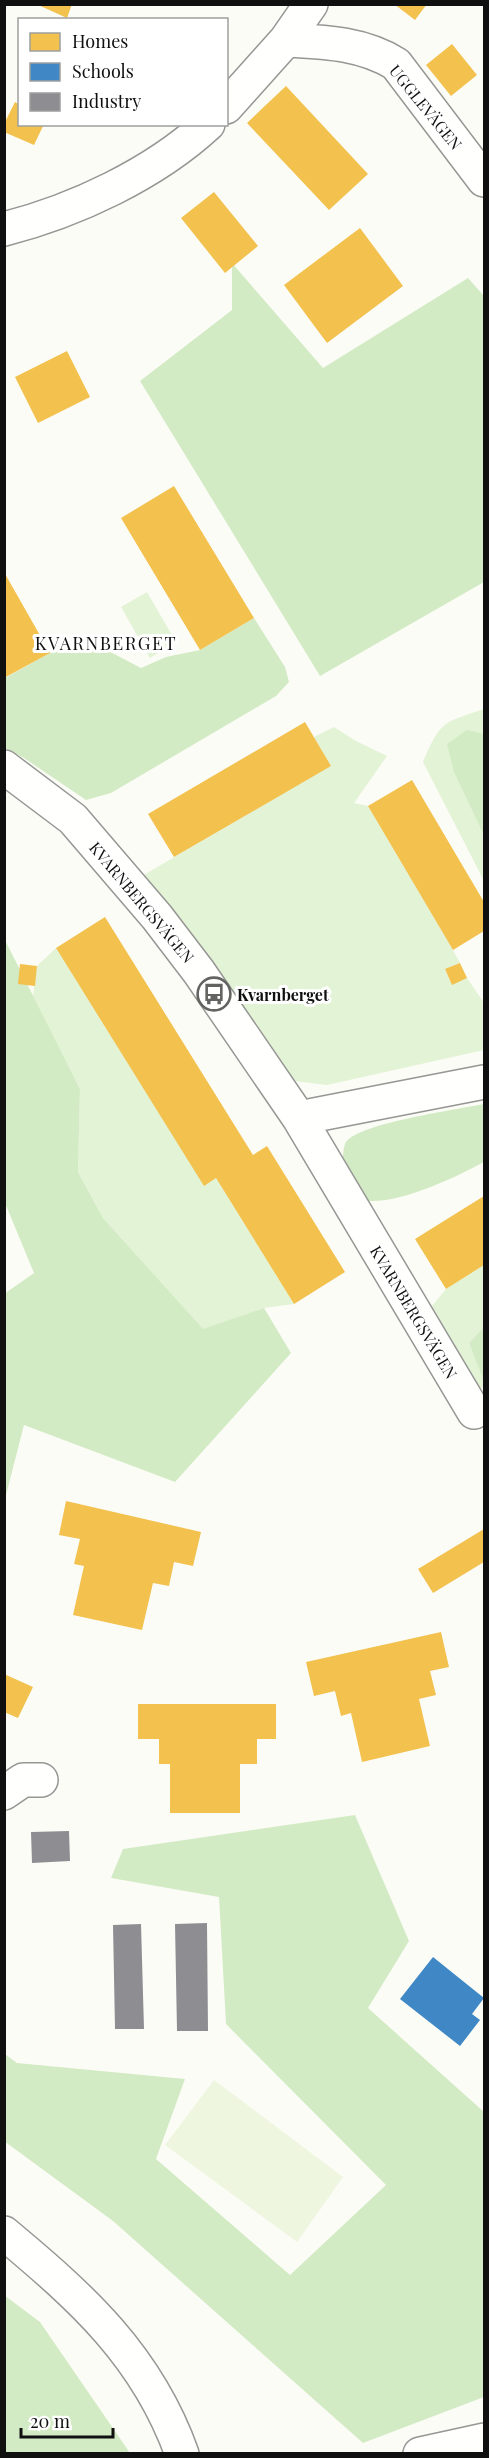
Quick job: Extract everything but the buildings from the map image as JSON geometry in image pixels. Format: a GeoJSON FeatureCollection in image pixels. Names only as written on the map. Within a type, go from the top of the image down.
{"type":"FeatureCollection","features":[{"type":"Feature","properties":{"kind":"street"},"geometry":{"type":"LineString","coordinates":[[228,105],[286,40],[311,4]]}},
{"type":"Feature","properties":{"kind":"street","name":"UGGLEVÄGEN"},"geometry":{"type":"LineString","coordinates":[[286,40],[343,44],[381,55],[396,64],[484,180]]}},
{"type":"Feature","properties":{"kind":"street"},"geometry":{"type":"LineString","coordinates":[[4,229],[64,210],[114,187],[164,159],[206,126]]}},
{"type":"Feature","properties":{"kind":"street","name":"KVARNBERGSVÄGEN"},"geometry":{"type":"LineString","coordinates":[[4,767],[73,819],[157,917],[199,972],[299,1118],[474,1412]]}},
{"type":"Feature","properties":{"kind":"street"},"geometry":{"type":"LineString","coordinates":[[299,1118],[484,1082]]}},
{"type":"Feature","properties":{"kind":"street"},"geometry":{"type":"LineString","coordinates":[[4,1793],[23,1780],[40,1780]]}},
{"type":"Feature","properties":{"kind":"street"},"geometry":{"type":"LineString","coordinates":[[4,2233],[87,2305],[113,2333],[153,2389],[182,2454]]}},
{"type":"Feature","properties":{"kind":"street"},"geometry":{"type":"LineString","coordinates":[[420,2454],[484,2440]]}},
{"type":"Feature","properties":{"kind":"green space"},"geometry":{"type":"Polygon","coordinates":[[[232,263],[323,368],[468,278],[484,296],[484,582],[320,676],[140,381],[232,310],[232,263]]]}},
{"type":"Feature","properties":{"kind":"green space"},"geometry":{"type":"Polygon","coordinates":[[[147,592],[176,642],[150,658],[121,607],[147,592]]]}},
{"type":"Feature","properties":{"kind":"green space"},"geometry":{"type":"Polygon","coordinates":[[[254,618],[285,667],[289,682],[276,696],[111,793],[86,800],[24,758],[5,748],[5,678],[50,653],[97,645],[141,668],[166,657],[200,650],[254,618]]]}},
{"type":"Feature","properties":{"kind":"green space"},"geometry":{"type":"Polygon","coordinates":[[[484,709],[484,881],[423,762],[439,730],[451,721],[484,709]]]}},
{"type":"Feature","properties":{"kind":"green space"},"geometry":{"type":"Polygon","coordinates":[[[334,727],[387,756],[354,803],[368,806],[453,950],[460,963],[445,970],[452,984],[467,978],[484,1003],[484,1050],[327,1085],[294,1081],[282,1069],[142,876],[330,766],[314,737],[334,727]]]}},
{"type":"Feature","properties":{"kind":"green space"},"geometry":{"type":"Polygon","coordinates":[[[467,730],[484,734],[484,835],[454,772],[447,744],[467,730]]]}},
{"type":"Feature","properties":{"kind":"green space"},"geometry":{"type":"Polygon","coordinates":[[[5,940],[80,1089],[78,1172],[103,1218],[203,1329],[264,1308],[291,1353],[175,1482],[24,1425],[5,1499],[4,1294],[34,1273],[5,1203],[5,940]]]}},
{"type":"Feature","properties":{"kind":"green space"},"geometry":{"type":"Polygon","coordinates":[[[56,948],[204,1185],[216,1178],[294,1304],[264,1308],[203,1330],[103,1218],[78,1172],[80,1089],[33,996],[37,966],[56,948]]]}},
{"type":"Feature","properties":{"kind":"green space"},"geometry":{"type":"Polygon","coordinates":[[[484,1104],[484,1162],[424,1190],[390,1199],[361,1200],[347,1174],[343,1160],[345,1144],[352,1137],[386,1124],[484,1104]]]}},
{"type":"Feature","properties":{"kind":"green space"},"geometry":{"type":"Polygon","coordinates":[[[484,1265],[484,1327],[469,1343],[484,1387],[473,1390],[432,1306],[446,1289],[484,1265]]]}},
{"type":"Feature","properties":{"kind":"green space"},"geometry":{"type":"Polygon","coordinates":[[[484,1327],[484,1382],[469,1343],[484,1327]]]}},
{"type":"Feature","properties":{"kind":"green space"},"geometry":{"type":"Polygon","coordinates":[[[355,1815],[409,1941],[368,2008],[484,2112],[484,2397],[363,2443],[113,2221],[4,2141],[5,2054],[17,2063],[185,2079],[156,2159],[290,2275],[386,2185],[226,2024],[219,1897],[111,1878],[123,1849],[355,1815]]]}},
{"type":"Feature","properties":{"kind":"green space"},"geometry":{"type":"Polygon","coordinates":[[[214,2080],[343,2177],[297,2242],[165,2145],[214,2080]]]}},
{"type":"Feature","properties":{"kind":"green space"},"geometry":{"type":"Polygon","coordinates":[[[4,2295],[40,2322],[130,2453],[5,2453],[4,2295]]]}},
{"type":"Feature","properties":{"kind":"place","name":"Kvarnberget"},"geometry":{"type":"Point","coordinates":[214,994]}},
{"type":"Feature","properties":{"kind":"district","name":"KVARNBERGET"},"geometry":{"type":"Point","coordinates":[106,643]}}]}
